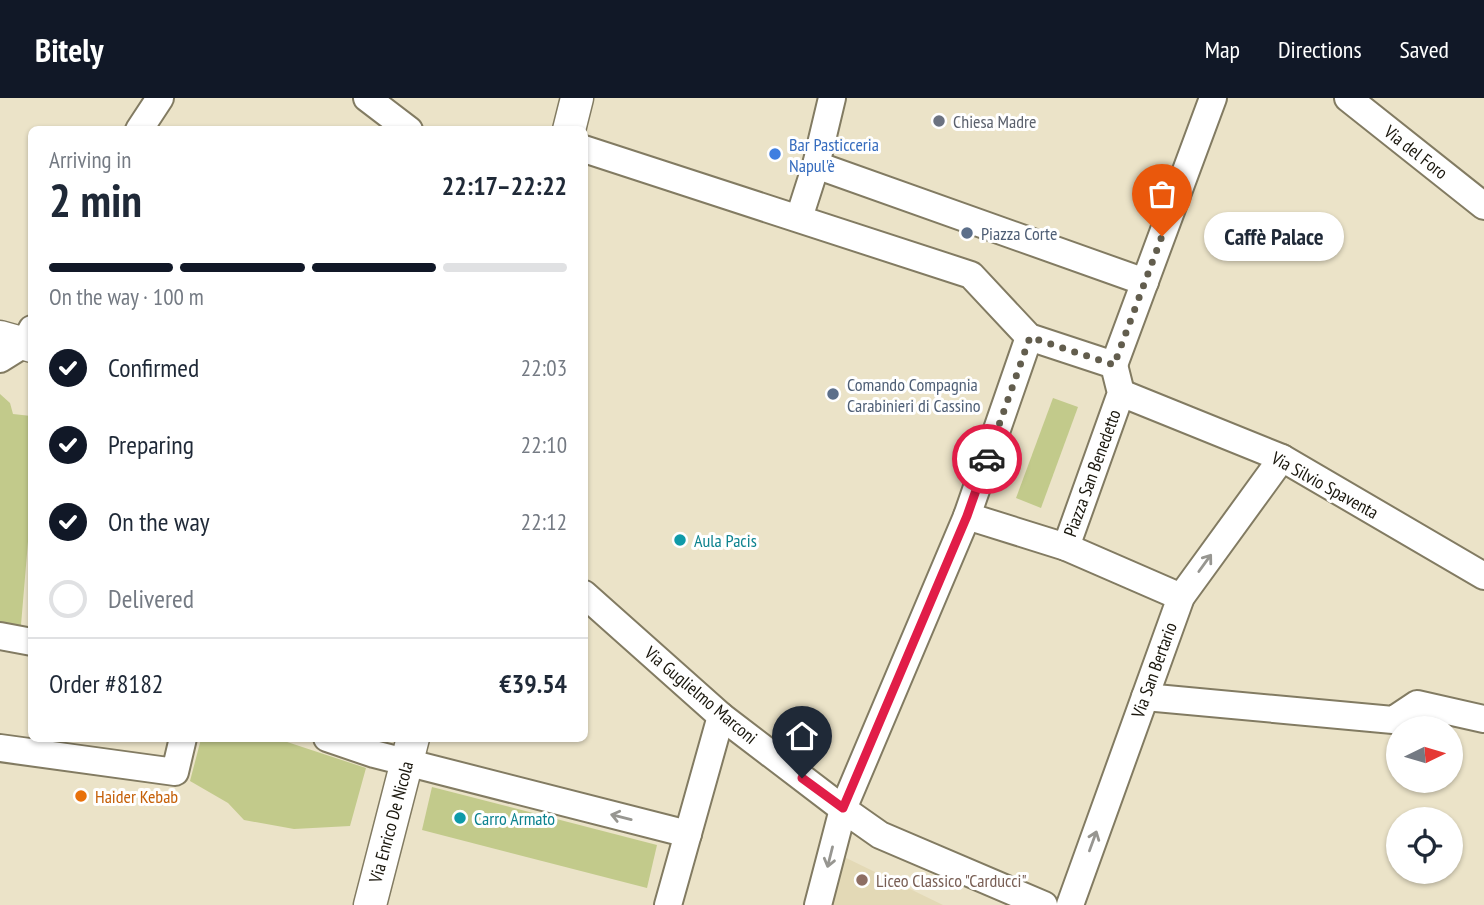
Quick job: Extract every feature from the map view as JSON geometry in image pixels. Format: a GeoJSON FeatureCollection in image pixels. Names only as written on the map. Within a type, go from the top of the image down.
{"type":"FeatureCollection","features":[{"type":"Feature","properties":{"kind":"street"},"geometry":{"type":"LineString","coordinates":[[142,126],[160,98]]}},
{"type":"Feature","properties":{"kind":"street"},"geometry":{"type":"LineString","coordinates":[[367,98],[404,126]]}},
{"type":"Feature","properties":{"kind":"street"},"geometry":{"type":"LineString","coordinates":[[570,126],[577,98]]}},
{"type":"Feature","properties":{"kind":"street"},"geometry":{"type":"LineString","coordinates":[[799,218],[816,165],[832,98]]}},
{"type":"Feature","properties":{"kind":"street"},"geometry":{"type":"LineString","coordinates":[[588,150],[971,275],[1030,337],[1114,365],[1213,98]]}},
{"type":"Feature","properties":{"kind":"street","name":"Via del Foro"},"geometry":{"type":"LineString","coordinates":[[1348,98],[1484,206]]}},
{"type":"Feature","properties":{"kind":"street"},"geometry":{"type":"LineString","coordinates":[[816,165],[1145,282]]}},
{"type":"Feature","properties":{"kind":"street"},"geometry":{"type":"LineString","coordinates":[[818,905],[843,808],[967,516],[1030,337]]}},
{"type":"Feature","properties":{"kind":"street","name":"Piazza San Benedetto"},"geometry":{"type":"LineString","coordinates":[[967,516],[1066,547],[1121,393],[1114,365]]}},
{"type":"Feature","properties":{"kind":"street","name":"Via Silvio Spaventa"},"geometry":{"type":"LineString","coordinates":[[1121,393],[1282,458],[1484,576]]}},
{"type":"Feature","properties":{"kind":"street","name":"Via San Bertario"},"geometry":{"type":"LineString","coordinates":[[1070,905],[1181,597],[1282,458]]}},
{"type":"Feature","properties":{"kind":"street"},"geometry":{"type":"LineString","coordinates":[[1066,547],[1181,597]]}},
{"type":"Feature","properties":{"kind":"street","name":"Via Guglielmo Marconi"},"geometry":{"type":"LineString","coordinates":[[588,598],[721,716],[880,835],[1044,905]]}},
{"type":"Feature","properties":{"kind":"street"},"geometry":{"type":"LineString","coordinates":[[0,636],[28,641]]}},
{"type":"Feature","properties":{"kind":"street"},"geometry":{"type":"LineString","coordinates":[[1145,696],[1393,720],[1417,704],[1484,719]]}},
{"type":"Feature","properties":{"kind":"street"},"geometry":{"type":"LineString","coordinates":[[668,905],[721,716]]}},
{"type":"Feature","properties":{"kind":"street"},"geometry":{"type":"LineString","coordinates":[[9,749],[175,772],[182,742]]}},
{"type":"Feature","properties":{"kind":"street"},"geometry":{"type":"LineString","coordinates":[[339,742],[374,754],[410,750],[688,834]]}},
{"type":"Feature","properties":{"kind":"street","name":"Via Enrico De Nicola"},"geometry":{"type":"LineString","coordinates":[[370,905],[410,750]]}},
{"type":"Feature","properties":{"kind":"shaded area","name":"Liceo Classico \"Carducci\""},"geometry":{"type":"Polygon","coordinates":[[[840,855],[943,905],[826,905],[840,855]]]}},
{"type":"Feature","properties":{"kind":"green space"},"geometry":{"type":"Polygon","coordinates":[[[0,394],[10,403],[13,414],[28,416],[28,542],[21,625],[0,624],[0,394]]]}},
{"type":"Feature","properties":{"kind":"green space"},"geometry":{"type":"Polygon","coordinates":[[[1053,398],[1078,407],[1041,508],[1016,498],[1053,398]]]}},
{"type":"Feature","properties":{"kind":"green space"},"geometry":{"type":"Polygon","coordinates":[[[200,742],[287,742],[366,768],[350,826],[294,829],[244,820],[228,803],[190,781],[200,742]]]}},
{"type":"Feature","properties":{"kind":"green space"},"geometry":{"type":"Polygon","coordinates":[[[432,787],[657,845],[647,888],[422,830],[432,787]]]}},
{"type":"Feature","properties":{"kind":"way so far"},"geometry":{"type":"LineString","coordinates":[[987,459],[1030,337],[1114,365],[1162,236]]}},
{"type":"Feature","properties":{"kind":"place","name":"Chiesa Madre"},"geometry":{"type":"Point","coordinates":[939,121]}},
{"type":"Feature","properties":{"kind":"place","name":"Bar Pasticceria Napul'è"},"geometry":{"type":"Point","coordinates":[775,154]}},
{"type":"Feature","properties":{"kind":"place","name":"Piazza Corte"},"geometry":{"type":"Point","coordinates":[967,233]}},
{"type":"Feature","properties":{"kind":"place","name":"Caffè Palace"},"geometry":{"type":"Point","coordinates":[1162,236]}},
{"type":"Feature","properties":{"kind":"place","name":"Comando Compagnia Carabinieri di Cassino"},"geometry":{"type":"Point","coordinates":[833,394]}},
{"type":"Feature","properties":{"kind":"place","name":"Aula Pacis"},"geometry":{"type":"Point","coordinates":[680,540]}},
{"type":"Feature","properties":{"kind":"place","name":"Haider Kebab"},"geometry":{"type":"Point","coordinates":[81,796]}},
{"type":"Feature","properties":{"kind":"place","name":"Carro Armato"},"geometry":{"type":"Point","coordinates":[460,818]}},
{"type":"Feature","properties":{"kind":"place","name":"Liceo Classico \"Carducci\""},"geometry":{"type":"Point","coordinates":[862,880]}},
{"type":"Feature","properties":{"kind":"route"},"geometry":{"type":"LineString","coordinates":[[802,778],[843,808],[967,516],[987,459]]}}]}
